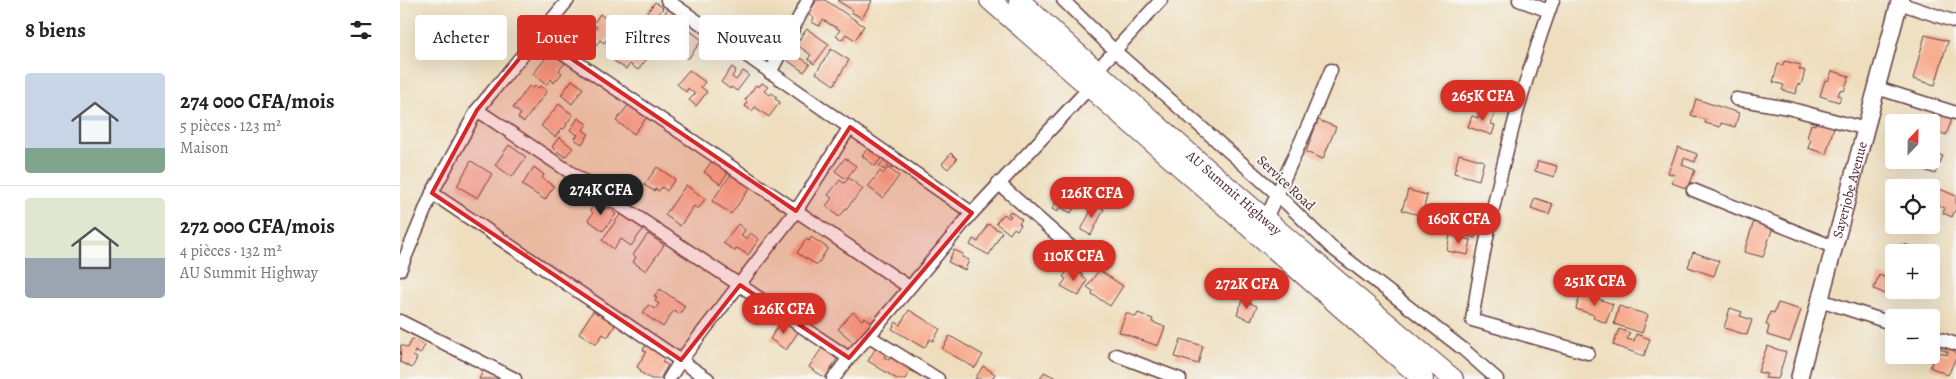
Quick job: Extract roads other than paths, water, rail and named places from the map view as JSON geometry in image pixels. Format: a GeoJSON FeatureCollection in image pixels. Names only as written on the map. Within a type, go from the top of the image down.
{"type":"FeatureCollection","features":[{"type":"Feature","properties":{"kind":"main road","name":"AU Summit Highway"},"geometry":{"type":"LineString","coordinates":[[990,0],[1093,79],[1453,379]]}},
{"type":"Feature","properties":{"kind":"main road","name":"AU Summit Highway"},"geometry":{"type":"LineString","coordinates":[[1019,0],[1093,79],[1423,379]]}},
{"type":"Feature","properties":{"kind":"street"},"geometry":{"type":"LineString","coordinates":[[556,15],[568,0]]}},
{"type":"Feature","properties":{"kind":"street"},"geometry":{"type":"LineString","coordinates":[[666,0],[972,212]]}},
{"type":"Feature","properties":{"kind":"street"},"geometry":{"type":"LineString","coordinates":[[770,73],[808,0]]}},
{"type":"Feature","properties":{"kind":"street","name":"Service Road"},"geometry":{"type":"LineString","coordinates":[[1063,0],[1115,51],[1278,195],[1331,247],[1463,349],[1496,379]]}},
{"type":"Feature","properties":{"kind":"street"},"geometry":{"type":"LineString","coordinates":[[833,379],[972,212],[1093,79],[1115,51],[1161,0]]}},
{"type":"Feature","properties":{"kind":"street"},"geometry":{"type":"LineString","coordinates":[[1518,0],[1551,5],[1518,106],[1483,260],[1472,320],[1588,353]]}},
{"type":"Feature","properties":{"kind":"street"},"geometry":{"type":"LineString","coordinates":[[1900,2],[1956,22]]}},
{"type":"Feature","properties":{"kind":"street","name":"Sayerjobe Avenue"},"geometry":{"type":"LineString","coordinates":[[1799,379],[1900,2]]}},
{"type":"Feature","properties":{"kind":"street"},"geometry":{"type":"LineString","coordinates":[[400,270],[432,193],[478,110],[519,60]]}},
{"type":"Feature","properties":{"kind":"street"},"geometry":{"type":"LineString","coordinates":[[573,60],[909,287]]}},
{"type":"Feature","properties":{"kind":"street"},"geometry":{"type":"LineString","coordinates":[[1265,221],[1331,70]]}},
{"type":"Feature","properties":{"kind":"street"},"geometry":{"type":"LineString","coordinates":[[1877,88],[1956,113]]}},
{"type":"Feature","properties":{"kind":"street"},"geometry":{"type":"LineString","coordinates":[[1736,99],[1788,108],[1866,128]]}},
{"type":"Feature","properties":{"kind":"street"},"geometry":{"type":"LineString","coordinates":[[478,110],[849,358]]}},
{"type":"Feature","properties":{"kind":"street"},"geometry":{"type":"LineString","coordinates":[[669,379],[681,360],[796,211],[850,127]]}},
{"type":"Feature","properties":{"kind":"street"},"geometry":{"type":"LineString","coordinates":[[998,183],[1089,263]]}},
{"type":"Feature","properties":{"kind":"street"},"geometry":{"type":"LineString","coordinates":[[1693,190],[1834,247]]}},
{"type":"Feature","properties":{"kind":"street"},"geometry":{"type":"LineString","coordinates":[[432,193],[708,379]]}},
{"type":"Feature","properties":{"kind":"street"},"geometry":{"type":"LineString","coordinates":[[1820,300],[1885,321]]}},
{"type":"Feature","properties":{"kind":"street"},"geometry":{"type":"LineString","coordinates":[[400,321],[515,379]]}},
{"type":"Feature","properties":{"kind":"street"},"geometry":{"type":"LineString","coordinates":[[870,336],[938,379]]}},
{"type":"Feature","properties":{"kind":"street"},"geometry":{"type":"LineString","coordinates":[[1940,339],[1956,344]]}},
{"type":"Feature","properties":{"kind":"street"},"geometry":{"type":"LineString","coordinates":[[1116,355],[1180,379]]}}]}
